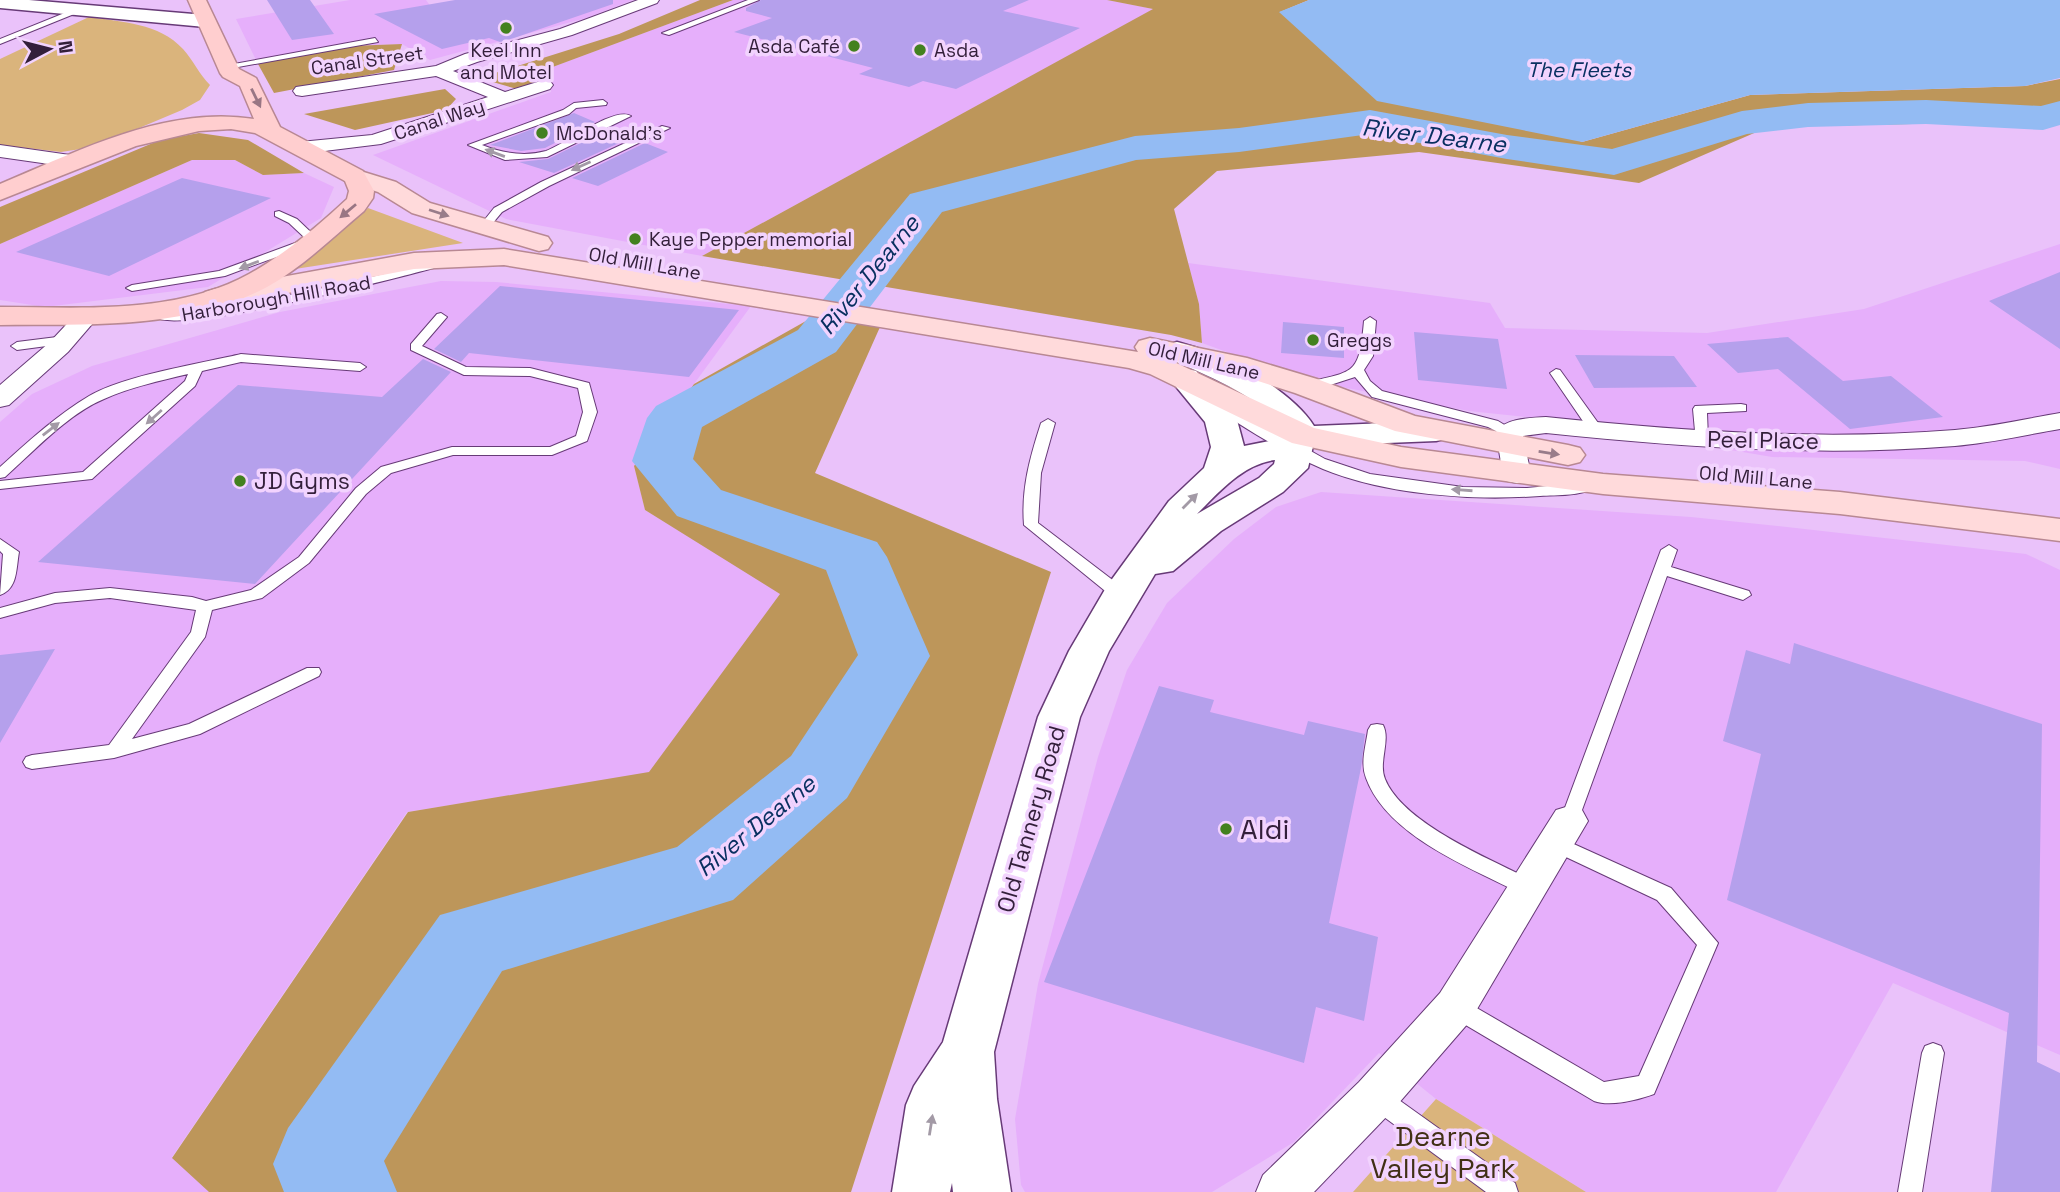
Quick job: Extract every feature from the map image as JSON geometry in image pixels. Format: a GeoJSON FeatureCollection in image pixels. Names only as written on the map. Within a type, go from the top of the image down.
{"type":"FeatureCollection","features":[{"type":"Feature","properties":{"kind":"highway"},"geometry":{"type":"LineString","coordinates":[[197,0],[228,69],[249,82],[271,132]]}},
{"type":"Feature","properties":{"kind":"highway"},"geometry":{"type":"LineString","coordinates":[[0,193],[134,138],[210,98],[228,69]]}},
{"type":"Feature","properties":{"kind":"highway"},"geometry":{"type":"LineString","coordinates":[[0,316],[87,316],[158,309],[212,298],[257,280],[313,240],[360,201],[362,189],[348,173],[271,132],[246,124],[219,123],[184,127],[134,138]]}},
{"type":"Feature","properties":{"kind":"highway","name":"Harborough Hill Road"},"geometry":{"type":"LineString","coordinates":[[8,338],[29,328],[87,316]]}},
{"type":"Feature","properties":{"kind":"main road","name":"Old Mill Lane"},"geometry":{"type":"LineString","coordinates":[[348,173],[387,187],[421,208],[483,228],[594,255],[831,301]]}},
{"type":"Feature","properties":{"kind":"main road","name":"Old Mill Lane"},"geometry":{"type":"LineString","coordinates":[[477,256],[547,262],[831,301],[1161,367],[1236,364],[1306,386],[1379,415],[1512,451],[1603,484],[2059,524]]}},
{"type":"Feature","properties":{"kind":"main road","name":"Harborough Hill Road"},"geometry":{"type":"LineString","coordinates":[[212,298],[414,261],[477,256]]}},
{"type":"Feature","properties":{"kind":"main road","name":"Old Mill Lane"},"geometry":{"type":"LineString","coordinates":[[1299,442],[1401,457],[1512,451],[2059,524]]}},
{"type":"Feature","properties":{"kind":"street","name":"Canal Street"},"geometry":{"type":"LineString","coordinates":[[302,91],[408,72],[438,71],[471,58],[566,32],[652,0]]}},
{"type":"Feature","properties":{"kind":"street"},"geometry":{"type":"LineString","coordinates":[[0,3],[205,21]]}},
{"type":"Feature","properties":{"kind":"street","name":"Canal Street"},"geometry":{"type":"LineString","coordinates":[[438,71],[503,97]]}},
{"type":"Feature","properties":{"kind":"street","name":"Canal Way"},"geometry":{"type":"LineString","coordinates":[[300,148],[374,141],[544,85]]}},
{"type":"Feature","properties":{"kind":"street","name":"Canal Way"},"geometry":{"type":"LineString","coordinates":[[348,173],[374,141]]}},
{"type":"Feature","properties":{"kind":"street"},"geometry":{"type":"LineString","coordinates":[[0,151],[77,162]]}},
{"type":"Feature","properties":{"kind":"street"},"geometry":{"type":"LineString","coordinates":[[0,399],[65,340],[87,316]]}},
{"type":"Feature","properties":{"kind":"street"},"geometry":{"type":"LineString","coordinates":[[1181,365],[1277,402],[1296,420],[1299,442]]}},
{"type":"Feature","properties":{"kind":"street"},"geometry":{"type":"LineString","coordinates":[[1181,365],[1221,420],[1228,447],[1220,472]]}},
{"type":"Feature","properties":{"kind":"street","name":"Peel Place"},"geometry":{"type":"LineString","coordinates":[[1512,451],[1524,426],[1546,425],[1701,439],[1860,442],[1957,438],[2060,421]]}},
{"type":"Feature","properties":{"kind":"street","name":"Old Tannery Road"},"geometry":{"type":"LineString","coordinates":[[921,1192],[934,1105],[967,1052],[1059,717],[1089,651],[1121,596],[1182,509],[1220,472],[1258,452],[1299,442],[1436,431]]}},
{"type":"Feature","properties":{"kind":"street","name":"Old Tannery Road"},"geometry":{"type":"LineString","coordinates":[[1121,596],[1209,523],[1271,485],[1291,468],[1299,442]]}},
{"type":"Feature","properties":{"kind":"street"},"geometry":{"type":"LineString","coordinates":[[1280,1192],[1375,1097],[1455,1007],[1562,833]]}},
{"type":"Feature","properties":{"kind":"street","name":"Old Tannery Road"},"geometry":{"type":"LineString","coordinates":[[967,1052],[968,1099],[982,1192]]}},
{"type":"Feature","properties":{"kind":"lane"},"geometry":{"type":"LineString","coordinates":[[666,33],[755,0]]}},
{"type":"Feature","properties":{"kind":"lane"},"geometry":{"type":"LineString","coordinates":[[0,42],[80,10]]}},
{"type":"Feature","properties":{"kind":"lane"},"geometry":{"type":"LineString","coordinates":[[228,69],[375,40]]}},
{"type":"Feature","properties":{"kind":"lane"},"geometry":{"type":"LineString","coordinates":[[603,103],[573,106],[566,112],[473,144],[505,157],[522,157],[553,142],[582,134],[626,116]]}},
{"type":"Feature","properties":{"kind":"lane"},"geometry":{"type":"LineString","coordinates":[[483,228],[498,210],[535,189],[666,128]]}},
{"type":"Feature","properties":{"kind":"lane"},"geometry":{"type":"LineString","coordinates":[[132,288],[221,274],[313,240],[293,221],[279,214]]}},
{"type":"Feature","properties":{"kind":"lane","name":"Harborough Hill Road"},"geometry":{"type":"LineString","coordinates":[[87,316],[163,317],[201,314],[364,283],[477,256]]}},
{"type":"Feature","properties":{"kind":"lane"},"geometry":{"type":"LineString","coordinates":[[0,613],[55,598],[110,593],[192,602],[205,607],[256,594],[304,560],[362,491],[386,470],[452,452],[552,451],[582,438],[590,412],[584,386],[530,372],[464,372],[415,347],[441,317]]}},
{"type":"Feature","properties":{"kind":"lane"},"geometry":{"type":"LineString","coordinates":[[1306,386],[1347,376],[1357,369],[1366,359],[1370,321]]}},
{"type":"Feature","properties":{"kind":"lane","name":"Harborough Hill Road"},"geometry":{"type":"LineString","coordinates":[[8,338],[65,340]]}},
{"type":"Feature","properties":{"kind":"lane"},"geometry":{"type":"LineString","coordinates":[[0,474],[54,426],[96,397],[127,385],[241,358],[360,367]]}},
{"type":"Feature","properties":{"kind":"lane"},"geometry":{"type":"LineString","coordinates":[[0,485],[87,476],[190,383],[198,367]]}},
{"type":"Feature","properties":{"kind":"lane"},"geometry":{"type":"LineString","coordinates":[[1357,369],[1365,383],[1377,394],[1493,424],[1512,451]]}},
{"type":"Feature","properties":{"kind":"lane"},"geometry":{"type":"LineString","coordinates":[[1556,373],[1596,430]]}},
{"type":"Feature","properties":{"kind":"lane"},"geometry":{"type":"LineString","coordinates":[[1701,439],[1700,409],[1741,408]]}},
{"type":"Feature","properties":{"kind":"lane"},"geometry":{"type":"LineString","coordinates":[[1048,424],[1035,460],[1028,499],[1031,525],[1121,596]]}},
{"type":"Feature","properties":{"kind":"lane"},"geometry":{"type":"LineString","coordinates":[[1299,442],[1335,469],[1428,488],[1525,494],[1603,484]]}},
{"type":"Feature","properties":{"kind":"lane"},"geometry":{"type":"LineString","coordinates":[[0,544],[11,552],[6,583],[0,590]]}},
{"type":"Feature","properties":{"kind":"lane"},"geometry":{"type":"LineString","coordinates":[[1455,1007],[1602,1093],[1646,1086],[1708,943],[1664,894],[1562,833],[1669,550]]}},
{"type":"Feature","properties":{"kind":"lane"},"geometry":{"type":"LineString","coordinates":[[1662,569],[1743,595]]}},
{"type":"Feature","properties":{"kind":"lane"},"geometry":{"type":"LineString","coordinates":[[114,751],[199,633],[205,607]]}},
{"type":"Feature","properties":{"kind":"lane"},"geometry":{"type":"LineString","coordinates":[[32,762],[114,751],[194,729],[313,672]]}},
{"type":"Feature","properties":{"kind":"lane"},"geometry":{"type":"LineString","coordinates":[[1377,730],[1373,758],[1374,777],[1386,800],[1412,824],[1529,888]]}},
{"type":"Feature","properties":{"kind":"lane"},"geometry":{"type":"LineString","coordinates":[[1910,1192],[1933,1053]]}},
{"type":"Feature","properties":{"kind":"lane"},"geometry":{"type":"LineString","coordinates":[[1375,1097],[1506,1192]]}},
{"type":"Feature","properties":{"kind":"shaded area"},"geometry":{"type":"Polygon","coordinates":[[[350,0],[426,0],[436,14],[505,0],[633,0],[586,18],[430,60],[402,44],[350,46],[258,64],[236,19],[350,0]]]}},
{"type":"Feature","properties":{"kind":"shaded area"},"geometry":{"type":"Polygon","coordinates":[[[700,0],[733,0],[550,68],[548,78],[517,89],[479,78],[619,34],[700,0]]]}},
{"type":"Feature","properties":{"kind":"shaded area"},"geometry":{"type":"Polygon","coordinates":[[[733,0],[1107,0],[1154,9],[702,256],[506,219],[373,155],[551,92],[550,68],[733,0]]]}},
{"type":"Feature","properties":{"kind":"shaded area"},"geometry":{"type":"Polygon","coordinates":[[[1107,0],[1309,0],[1280,12],[1582,142],[1750,95],[2025,86],[2060,79],[2060,121],[1768,127],[1639,183],[1419,152],[1217,171],[1174,209],[1199,304],[1202,343],[1171,335],[702,256],[1153,9],[1107,0]]]}},
{"type":"Feature","properties":{"kind":"shaded area"},"geometry":{"type":"Polygon","coordinates":[[[402,44],[394,70],[274,93],[258,64],[350,46],[402,44]]]}},
{"type":"Feature","properties":{"kind":"shaded area"},"geometry":{"type":"Polygon","coordinates":[[[445,89],[456,99],[446,110],[355,130],[304,114],[445,89]]]}},
{"type":"Feature","properties":{"kind":"shaded area"},"geometry":{"type":"Polygon","coordinates":[[[199,133],[248,140],[304,173],[263,175],[235,160],[192,160],[0,244],[0,207],[160,140],[199,133]]]}},
{"type":"Feature","properties":{"kind":"shaded area"},"geometry":{"type":"Polygon","coordinates":[[[192,160],[235,160],[263,175],[304,173],[334,187],[321,218],[208,287],[45,307],[0,300],[0,244],[192,160]]]}},
{"type":"Feature","properties":{"kind":"shaded area"},"geometry":{"type":"Polygon","coordinates":[[[2060,244],[2060,469],[2025,461],[1772,457],[1555,420],[1469,411],[1304,380],[1202,343],[1199,304],[1188,263],[1490,303],[1505,328],[1707,333],[1864,309],[2060,244]]]}},
{"type":"Feature","properties":{"kind":"shaded area"},"geometry":{"type":"Polygon","coordinates":[[[441,281],[496,282],[751,306],[634,466],[645,510],[781,593],[649,773],[407,812],[172,1157],[209,1192],[0,1192],[0,422],[32,394],[92,366],[280,312],[441,281]]]}},
{"type":"Feature","properties":{"kind":"shaded area"},"geometry":{"type":"Polygon","coordinates":[[[813,317],[880,327],[815,473],[1051,572],[851,1192],[209,1192],[172,1158],[408,812],[649,772],[780,594],[645,510],[634,466],[694,384],[813,317]]]}},
{"type":"Feature","properties":{"kind":"shaded area"},"geometry":{"type":"Polygon","coordinates":[[[1321,492],[1691,517],[1787,527],[2026,554],[2060,570],[2060,1055],[1893,983],[1776,1192],[1586,1192],[1436,1099],[1379,1053],[1294,1142],[1212,1192],[1025,1192],[1021,1185],[1015,1119],[1038,984],[1098,757],[1127,670],[1167,603],[1234,539],[1276,507],[1321,492]]]}},
{"type":"Feature","properties":{"kind":"green space"},"geometry":{"type":"Polygon","coordinates":[[[89,17],[127,22],[163,34],[183,49],[210,85],[200,100],[182,110],[94,147],[61,152],[0,145],[0,59],[89,17]]]}},
{"type":"Feature","properties":{"kind":"green space"},"geometry":{"type":"Polygon","coordinates":[[[368,208],[463,243],[295,269],[368,208]]]}},
{"type":"Feature","properties":{"kind":"green space","name":"Dearne Valley Park"},"geometry":{"type":"Polygon","coordinates":[[[1436,1099],[1586,1192],[1353,1192],[1436,1099]]]}},
{"type":"Feature","properties":{"kind":"water","name":"The Fleets"},"geometry":{"type":"Polygon","coordinates":[[[1309,0],[2060,0],[2060,78],[2025,86],[1750,95],[1582,142],[1377,101],[1279,12],[1309,0]]]}},
{"type":"Feature","properties":{"kind":"building"},"geometry":{"type":"Polygon","coordinates":[[[267,0],[310,0],[334,34],[292,40],[267,0]]]}},
{"type":"Feature","properties":{"kind":"building"},"geometry":{"type":"Polygon","coordinates":[[[455,0],[613,0],[613,4],[500,42],[489,38],[442,49],[374,14],[455,0]]]}},
{"type":"Feature","properties":{"kind":"building","name":"Asda"},"geometry":{"type":"Polygon","coordinates":[[[761,0],[1029,0],[1003,11],[1080,28],[956,89],[923,81],[909,87],[859,74],[873,68],[734,32],[772,18],[746,11],[746,8],[761,0]]]}},
{"type":"Feature","properties":{"kind":"building"},"geometry":{"type":"Polygon","coordinates":[[[574,113],[595,122],[545,148],[521,151],[490,145],[574,113]]]}},
{"type":"Feature","properties":{"kind":"building"},"geometry":{"type":"Polygon","coordinates":[[[611,128],[632,137],[554,173],[519,162],[548,159],[611,128]]]}},
{"type":"Feature","properties":{"kind":"building"},"geometry":{"type":"Polygon","coordinates":[[[645,143],[668,152],[598,186],[572,178],[645,143]]]}},
{"type":"Feature","properties":{"kind":"building"},"geometry":{"type":"Polygon","coordinates":[[[182,178],[271,198],[109,276],[16,252],[182,178]]]}},
{"type":"Feature","properties":{"kind":"building"},"geometry":{"type":"Polygon","coordinates":[[[2060,272],[2060,349],[1989,301],[2060,272]]]}},
{"type":"Feature","properties":{"kind":"building"},"geometry":{"type":"Polygon","coordinates":[[[500,286],[739,310],[689,377],[469,353],[461,362],[434,349],[500,286]]]}},
{"type":"Feature","properties":{"kind":"building","name":"Greggs"},"geometry":{"type":"Polygon","coordinates":[[[1283,322],[1344,327],[1344,358],[1281,353],[1283,322]]]}},
{"type":"Feature","properties":{"kind":"building"},"geometry":{"type":"Polygon","coordinates":[[[1414,332],[1498,339],[1507,389],[1418,380],[1414,332]]]}},
{"type":"Feature","properties":{"kind":"building"},"geometry":{"type":"Polygon","coordinates":[[[1788,337],[1843,381],[1891,376],[1943,417],[1850,429],[1778,369],[1738,373],[1707,344],[1788,337]]]}},
{"type":"Feature","properties":{"kind":"building"},"geometry":{"type":"Polygon","coordinates":[[[1575,355],[1674,356],[1697,387],[1594,388],[1575,355]]]}},
{"type":"Feature","properties":{"kind":"building","name":"JD Gyms"},"geometry":{"type":"Polygon","coordinates":[[[423,359],[451,372],[255,584],[38,562],[238,385],[382,397],[423,359]]]}},
{"type":"Feature","properties":{"kind":"building"},"geometry":{"type":"Polygon","coordinates":[[[1794,643],[2042,724],[2037,1062],[2060,1073],[2060,1192],[1991,1192],[2009,1013],[1727,900],[1761,754],[1723,741],[1746,650],[1790,664],[1794,643]]]}},
{"type":"Feature","properties":{"kind":"building"},"geometry":{"type":"Polygon","coordinates":[[[55,649],[0,743],[0,655],[55,649]]]}},
{"type":"Feature","properties":{"kind":"building","name":"Aldi"},"geometry":{"type":"Polygon","coordinates":[[[1159,686],[1214,700],[1210,712],[1304,735],[1308,721],[1365,734],[1361,768],[1329,923],[1378,937],[1364,1021],[1316,1007],[1304,1063],[1044,982],[1159,686]]]}},
{"type":"Feature","properties":{"kind":"waterway","name":"River Dearne"},"geometry":{"type":"LineString","coordinates":[[345,1192],[324,1164],[472,942],[703,875],[819,777],[894,656],[854,557],[699,503],[662,461],[676,418],[817,341],[926,203],[1135,148],[1239,140],[1370,122],[1507,147],[1614,162],[1742,123],[1808,115],[1926,112],[2043,118],[2060,113]]}},
{"type":"Feature","properties":{"kind":"place","name":"Keel Inn and Motel"},"geometry":{"type":"Point","coordinates":[506,28]}},
{"type":"Feature","properties":{"kind":"place","name":"Asda Café"},"geometry":{"type":"Point","coordinates":[854,46]}},
{"type":"Feature","properties":{"kind":"place","name":"Asda"},"geometry":{"type":"Point","coordinates":[920,50]}},
{"type":"Feature","properties":{"kind":"place","name":"McDonald's"},"geometry":{"type":"Point","coordinates":[542,133]}},
{"type":"Feature","properties":{"kind":"place","name":"Kaye Pepper memorial"},"geometry":{"type":"Point","coordinates":[635,239]}},
{"type":"Feature","properties":{"kind":"place","name":"Greggs"},"geometry":{"type":"Point","coordinates":[1313,340]}},
{"type":"Feature","properties":{"kind":"place","name":"JD Gyms"},"geometry":{"type":"Point","coordinates":[240,481]}},
{"type":"Feature","properties":{"kind":"place","name":"Aldi"},"geometry":{"type":"Point","coordinates":[1226,829]}}]}
